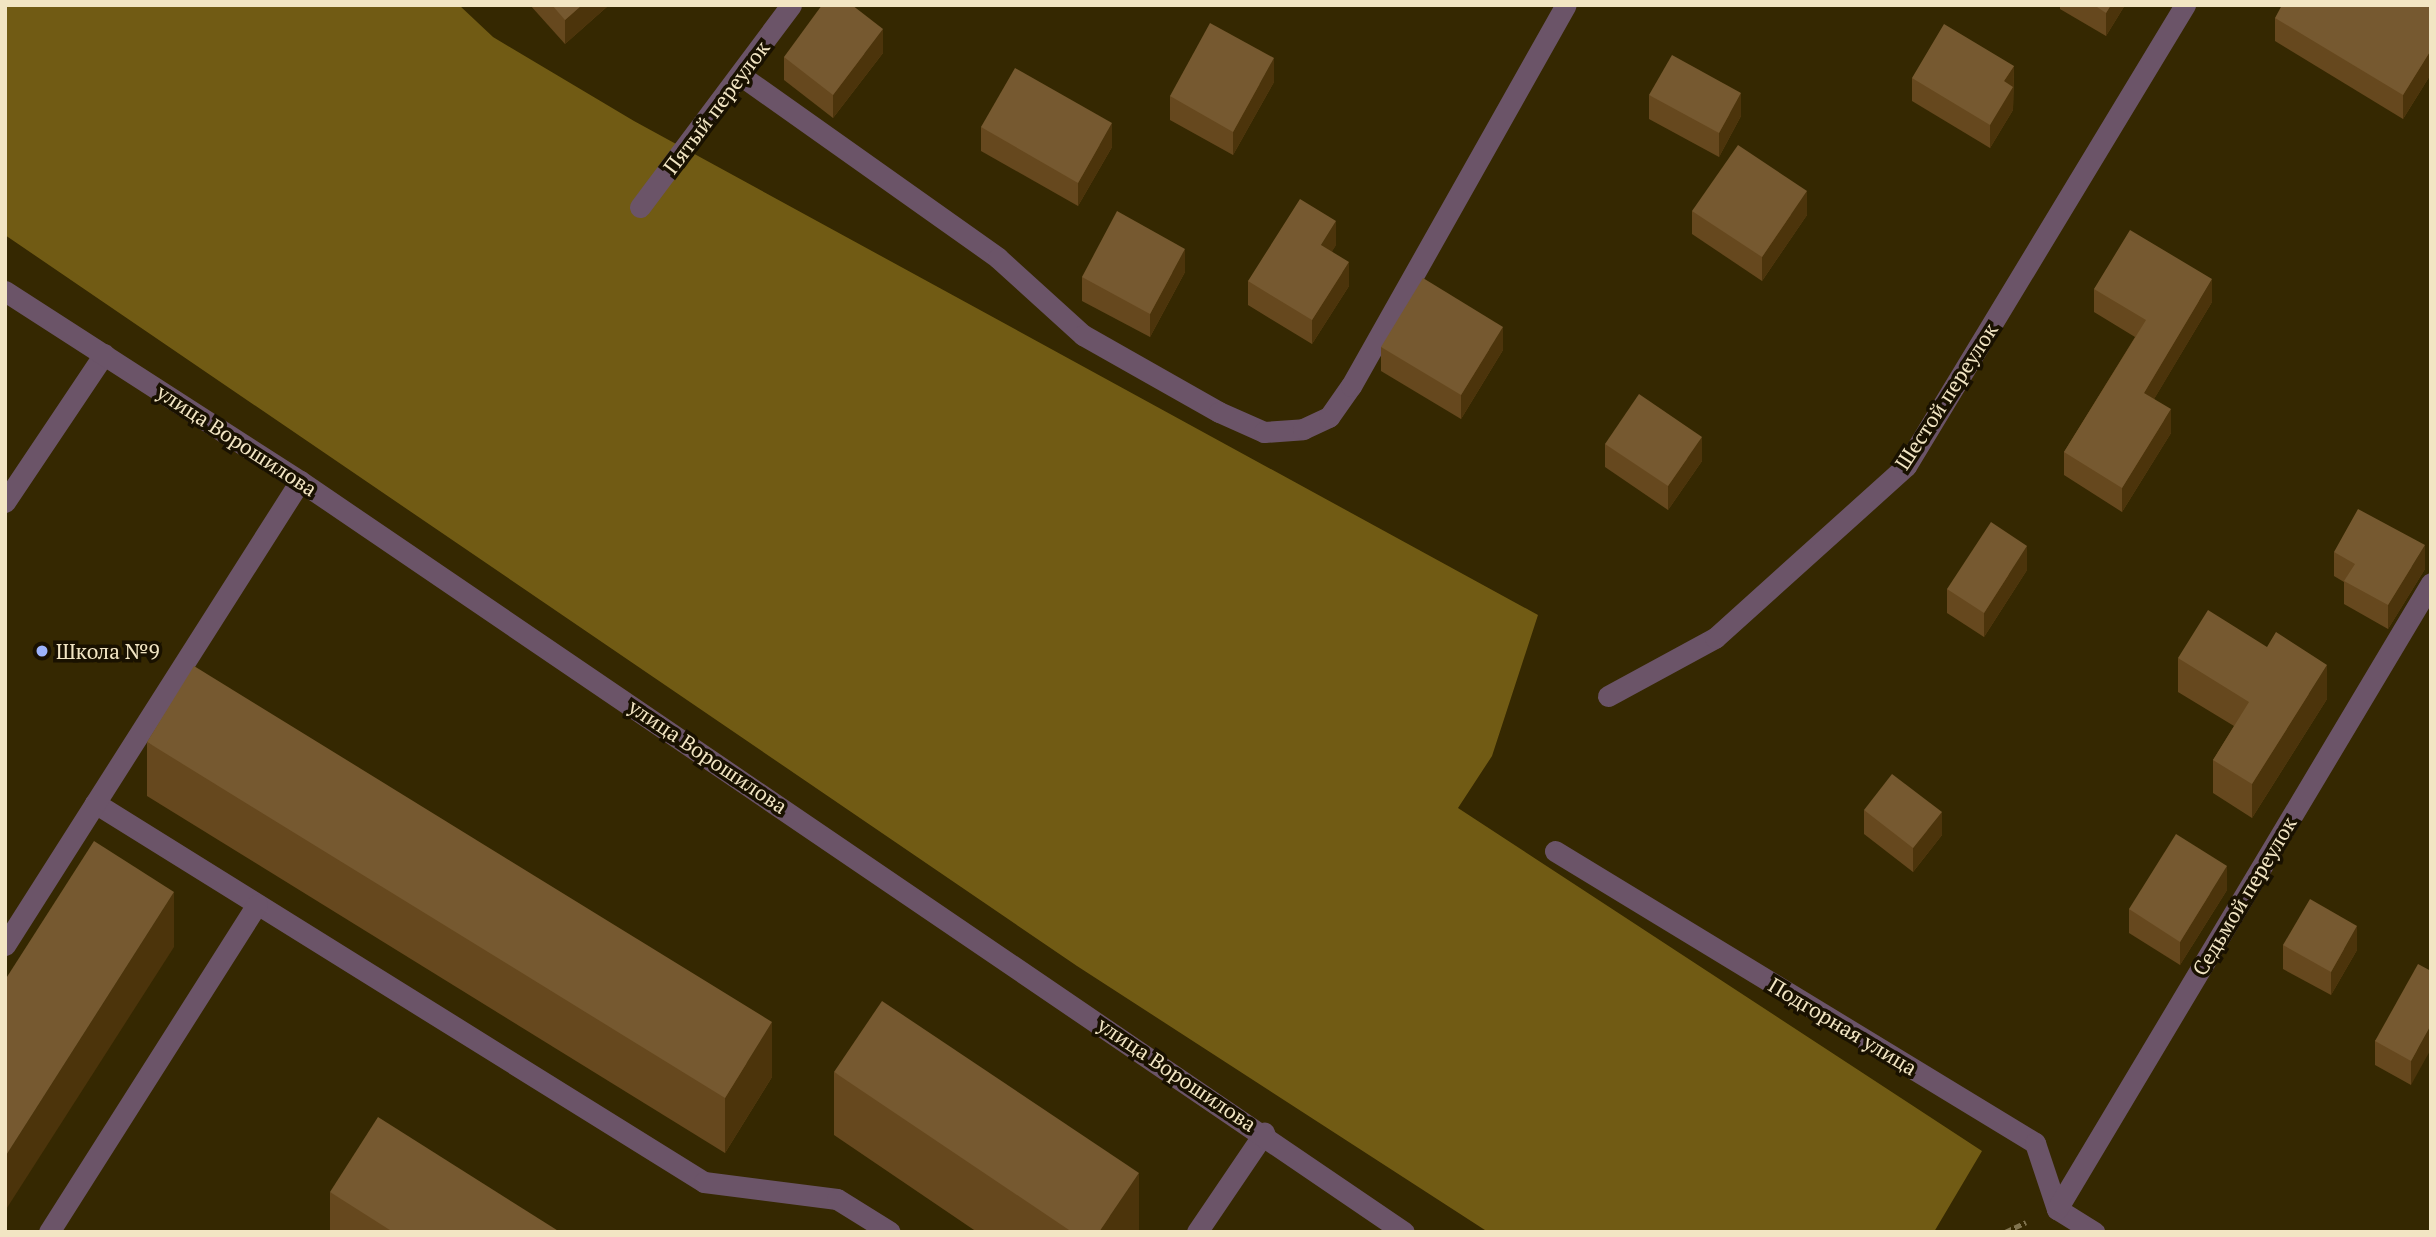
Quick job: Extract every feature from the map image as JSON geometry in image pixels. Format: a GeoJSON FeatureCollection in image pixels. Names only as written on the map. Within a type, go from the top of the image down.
{"type":"FeatureCollection","features":[{"type":"Feature","properties":{"kind":"street","name":"Пятый переулок"},"geometry":{"type":"LineString","coordinates":[[640,207],[791,5]]}},
{"type":"Feature","properties":{"kind":"street"},"geometry":{"type":"LineString","coordinates":[[740,75],[998,258],[1083,335],[1230,417],[1264,432],[1303,429],[1329,417],[1351,386],[1566,5]]}},
{"type":"Feature","properties":{"kind":"street","name":"Шестой переулок"},"geometry":{"type":"LineString","coordinates":[[1608,696],[1714,638],[1906,466],[2185,5]]}},
{"type":"Feature","properties":{"kind":"street","name":"улица Ворошилова"},"geometry":{"type":"LineString","coordinates":[[5,291],[300,481],[1264,1133],[1404,1232]]}},
{"type":"Feature","properties":{"kind":"street"},"geometry":{"type":"LineString","coordinates":[[5,502],[104,354]]}},
{"type":"Feature","properties":{"kind":"street"},"geometry":{"type":"LineString","coordinates":[[5,945],[300,481]]}},
{"type":"Feature","properties":{"kind":"street","name":"Седьмой переулок"},"geometry":{"type":"LineString","coordinates":[[2057,1209],[2431,583]]}},
{"type":"Feature","properties":{"kind":"street"},"geometry":{"type":"LineString","coordinates":[[95,803],[704,1182],[837,1199],[890,1232]]}},
{"type":"Feature","properties":{"kind":"street","name":"Подгорная улица"},"geometry":{"type":"LineString","coordinates":[[1555,851],[2035,1143],[2057,1209]]}},
{"type":"Feature","properties":{"kind":"street"},"geometry":{"type":"LineString","coordinates":[[49,1232],[257,904]]}},
{"type":"Feature","properties":{"kind":"street"},"geometry":{"type":"LineString","coordinates":[[1197,1232],[1264,1133]]}},
{"type":"Feature","properties":{"kind":"street"},"geometry":{"type":"LineString","coordinates":[[2057,1209],[2094,1232]]}},
{"type":"Feature","properties":{"kind":"shaded area"},"geometry":{"type":"Polygon","coordinates":[[[5,5],[459,5],[493,37],[634,121],[1538,615],[1492,756],[1458,808],[1982,1151],[1934,1232],[1488,1232],[1077,966],[5,235],[5,5]]]}},
{"type":"Feature","properties":{"kind":"building"},"geometry":{"type":"Polygon","coordinates":[[[552,5],[582,5],[565,20],[552,5]]]}},
{"type":"Feature","properties":{"kind":"building"},"geometry":{"type":"Polygon","coordinates":[[[822,5],[852,5],[883,29],[833,95],[784,57],[822,5]]]}},
{"type":"Feature","properties":{"kind":"building"},"geometry":{"type":"Polygon","coordinates":[[[2094,5],[2111,5],[2106,13],[2094,5]]]}},
{"type":"Feature","properties":{"kind":"building"},"geometry":{"type":"Polygon","coordinates":[[[2282,5],[2431,5],[2431,50],[2403,95],[2275,18],[2282,5]]]}},
{"type":"Feature","properties":{"kind":"building"},"geometry":{"type":"Polygon","coordinates":[[[1210,23],[1274,58],[1233,132],[1170,96],[1210,23]]]}},
{"type":"Feature","properties":{"kind":"building"},"geometry":{"type":"Polygon","coordinates":[[[1944,24],[2014,66],[2004,81],[2013,87],[1990,125],[1912,78],[1944,24]]]}},
{"type":"Feature","properties":{"kind":"building"},"geometry":{"type":"Polygon","coordinates":[[[1672,55],[1741,93],[1719,133],[1649,95],[1672,55]]]}},
{"type":"Feature","properties":{"kind":"building"},"geometry":{"type":"Polygon","coordinates":[[[1015,68],[1112,123],[1078,183],[981,127],[1015,68]]]}},
{"type":"Feature","properties":{"kind":"building"},"geometry":{"type":"Polygon","coordinates":[[[1738,145],[1807,191],[1762,257],[1692,211],[1738,145]]]}},
{"type":"Feature","properties":{"kind":"building"},"geometry":{"type":"Polygon","coordinates":[[[1300,199],[1336,221],[1321,245],[1349,262],[1312,320],[1248,281],[1300,199]]]}},
{"type":"Feature","properties":{"kind":"building"},"geometry":{"type":"Polygon","coordinates":[[[1117,211],[1185,249],[1150,314],[1082,277],[1117,211]]]}},
{"type":"Feature","properties":{"kind":"building"},"geometry":{"type":"Polygon","coordinates":[[[2130,230],[2212,279],[2144,393],[2171,409],[2122,488],[2064,452],[2146,320],[2094,289],[2130,230]]]}},
{"type":"Feature","properties":{"kind":"building"},"geometry":{"type":"Polygon","coordinates":[[[1423,278],[1503,327],[1461,395],[1381,347],[1423,278]]]}},
{"type":"Feature","properties":{"kind":"building"},"geometry":{"type":"Polygon","coordinates":[[[1639,394],[1702,437],[1668,486],[1605,444],[1639,394]]]}},
{"type":"Feature","properties":{"kind":"building"},"geometry":{"type":"Polygon","coordinates":[[[2358,509],[2425,545],[2388,605],[2344,581],[2355,564],[2334,552],[2358,509]]]}},
{"type":"Feature","properties":{"kind":"building"},"geometry":{"type":"Polygon","coordinates":[[[1991,522],[2027,546],[1984,613],[1947,589],[1991,522]]]}},
{"type":"Feature","properties":{"kind":"building"},"geometry":{"type":"Polygon","coordinates":[[[2208,610],[2267,647],[2276,632],[2327,665],[2252,784],[2213,760],[2249,702],[2178,658],[2208,610]]]}},
{"type":"Feature","properties":{"kind":"building"},"geometry":{"type":"Polygon","coordinates":[[[194,666],[772,1022],[725,1098],[147,742],[194,666]]]}},
{"type":"Feature","properties":{"kind":"building"},"geometry":{"type":"Polygon","coordinates":[[[1892,774],[1942,812],[1913,848],[1864,810],[1892,774]]]}},
{"type":"Feature","properties":{"kind":"building"},"geometry":{"type":"Polygon","coordinates":[[[2176,834],[2227,866],[2180,942],[2129,909],[2176,834]]]}},
{"type":"Feature","properties":{"kind":"building"},"geometry":{"type":"Polygon","coordinates":[[[94,841],[174,892],[5,1157],[5,980],[94,841]]]}},
{"type":"Feature","properties":{"kind":"building"},"geometry":{"type":"Polygon","coordinates":[[[2310,899],[2357,926],[2331,972],[2283,945],[2310,899]]]}},
{"type":"Feature","properties":{"kind":"building"},"geometry":{"type":"Polygon","coordinates":[[[2418,964],[2431,971],[2431,1025],[2411,1061],[2375,1041],[2418,964]]]}},
{"type":"Feature","properties":{"kind":"building"},"geometry":{"type":"Polygon","coordinates":[[[882,1001],[1139,1173],[1099,1232],[1072,1232],[834,1072],[882,1001]]]}},
{"type":"Feature","properties":{"kind":"building"},"geometry":{"type":"Polygon","coordinates":[[[378,1117],[560,1232],[393,1232],[330,1192],[378,1117]]]}},
{"type":"Feature","properties":{"kind":"place","name":"Школа №9"},"geometry":{"type":"Point","coordinates":[42,651]}}]}
